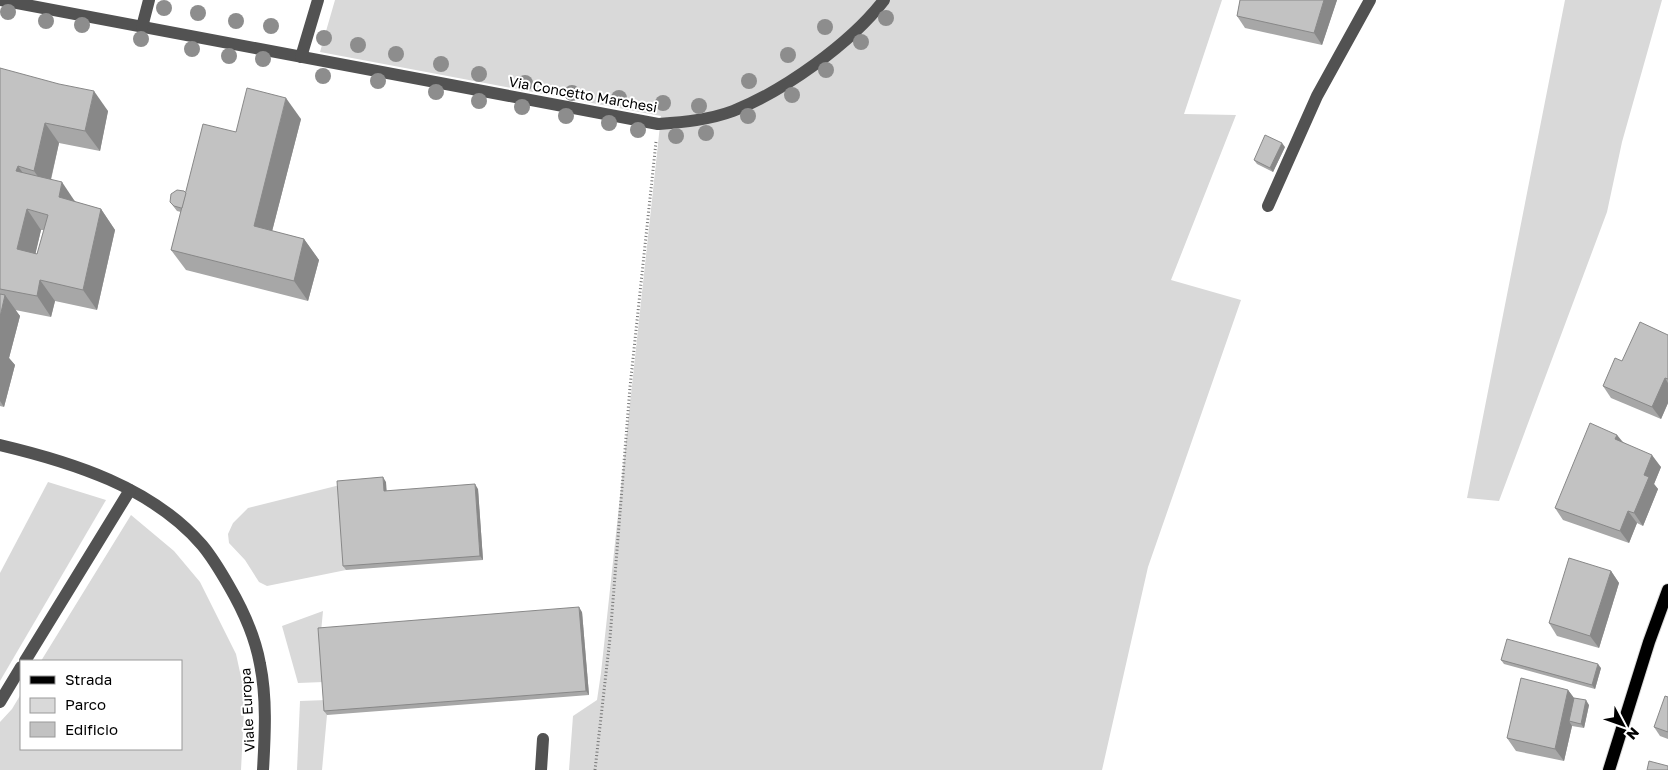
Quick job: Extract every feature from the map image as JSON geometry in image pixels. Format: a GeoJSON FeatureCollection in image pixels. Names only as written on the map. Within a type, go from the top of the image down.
{"type":"FeatureCollection","features":[{"type":"Feature","properties":{"kind":"main road"},"geometry":{"type":"LineString","coordinates":[[1609,770],[1649,642],[1668,590]]}},
{"type":"Feature","properties":{"kind":"street","name":"Via Concetto Marchesi"},"geometry":{"type":"LineString","coordinates":[[0,0],[658,124],[700,120],[733,111],[763,96],[800,75],[838,47],[874,13],[884,0]]}},
{"type":"Feature","properties":{"kind":"street"},"geometry":{"type":"LineString","coordinates":[[142,27],[150,0]]}},
{"type":"Feature","properties":{"kind":"street"},"geometry":{"type":"LineString","coordinates":[[301,57],[318,0]]}},
{"type":"Feature","properties":{"kind":"street"},"geometry":{"type":"LineString","coordinates":[[1268,206],[1317,96],[1370,0]]}},
{"type":"Feature","properties":{"kind":"street","name":"Viale Europa"},"geometry":{"type":"LineString","coordinates":[[0,445],[65,463],[130,490],[181,524],[202,545],[238,601],[251,632],[260,664],[264,696],[265,740],[263,770]]}},
{"type":"Feature","properties":{"kind":"street"},"geometry":{"type":"LineString","coordinates":[[26,660],[130,490]]}},
{"type":"Feature","properties":{"kind":"street"},"geometry":{"type":"LineString","coordinates":[[0,702],[20,669]]}},
{"type":"Feature","properties":{"kind":"street"},"geometry":{"type":"LineString","coordinates":[[541,770],[543,739]]}},
{"type":"Feature","properties":{"kind":"path"},"geometry":{"type":"LineString","coordinates":[[595,770],[610,638],[630,387],[658,124]]}},
{"type":"Feature","properties":{"kind":"green space"},"geometry":{"type":"Polygon","coordinates":[[[335,0],[1222,0],[1184,114],[1236,115],[1171,280],[1241,300],[1148,567],[1102,770],[569,770],[573,716],[597,700],[601,673],[661,116],[320,52],[335,0]]]}},
{"type":"Feature","properties":{"kind":"green space"},"geometry":{"type":"Polygon","coordinates":[[[1565,0],[1662,0],[1622,142],[1607,212],[1499,501],[1467,498],[1565,0]]]}},
{"type":"Feature","properties":{"kind":"green space"},"geometry":{"type":"Polygon","coordinates":[[[48,482],[106,500],[0,681],[0,573],[48,482]]]}},
{"type":"Feature","properties":{"kind":"green space"},"geometry":{"type":"Polygon","coordinates":[[[340,485],[346,570],[267,586],[259,582],[245,560],[229,543],[228,534],[233,523],[248,508],[340,485]]]}},
{"type":"Feature","properties":{"kind":"green space"},"geometry":{"type":"Polygon","coordinates":[[[131,515],[174,551],[200,582],[236,654],[243,686],[244,710],[241,770],[0,770],[0,722],[12,709],[20,696],[20,750],[182,750],[182,660],[42,660],[131,515]]]}},
{"type":"Feature","properties":{"kind":"green space"},"geometry":{"type":"Polygon","coordinates":[[[323,611],[321,632],[324,682],[298,683],[282,626],[323,611]]]}},
{"type":"Feature","properties":{"kind":"green space"},"geometry":{"type":"Polygon","coordinates":[[[327,700],[322,770],[297,770],[300,701],[327,700]]]}},
{"type":"Feature","properties":{"kind":"building"},"geometry":{"type":"Polygon","coordinates":[[[1240,0],[1324,0],[1314,33],[1237,16],[1240,0]]]}},
{"type":"Feature","properties":{"kind":"building"},"geometry":{"type":"Polygon","coordinates":[[[0,68],[59,84],[94,91],[85,131],[45,123],[34,171],[18,166],[16,171],[62,182],[59,197],[101,209],[83,290],[40,280],[37,296],[0,289],[0,68]],[[27,209],[17,249],[37,254],[48,215],[27,209]]]}},
{"type":"Feature","properties":{"kind":"building"},"geometry":{"type":"Polygon","coordinates":[[[247,88],[286,98],[254,226],[304,239],[294,281],[171,250],[203,124],[236,132],[247,88]]]}},
{"type":"Feature","properties":{"kind":"building"},"geometry":{"type":"Polygon","coordinates":[[[1265,135],[1282,143],[1270,168],[1254,160],[1265,135]]]}},
{"type":"Feature","properties":{"kind":"building"},"geometry":{"type":"Polygon","coordinates":[[[177,190],[186,193],[182,208],[174,206],[170,202],[171,194],[177,190]]]}},
{"type":"Feature","properties":{"kind":"building"},"geometry":{"type":"Polygon","coordinates":[[[0,294],[5,295],[0,317],[0,294]]]}},
{"type":"Feature","properties":{"kind":"building"},"geometry":{"type":"Polygon","coordinates":[[[1640,322],[1668,335],[1668,379],[1665,378],[1652,407],[1603,386],[1615,358],[1622,361],[1640,322]]]}},
{"type":"Feature","properties":{"kind":"building"},"geometry":{"type":"Polygon","coordinates":[[[1590,423],[1617,435],[1615,439],[1652,455],[1644,475],[1649,477],[1634,513],[1628,511],[1620,531],[1555,508],[1590,423]]]}},
{"type":"Feature","properties":{"kind":"building"},"geometry":{"type":"Polygon","coordinates":[[[383,477],[384,491],[475,484],[480,556],[343,566],[337,481],[383,477]]]}},
{"type":"Feature","properties":{"kind":"building"},"geometry":{"type":"Polygon","coordinates":[[[1569,558],[1611,571],[1590,636],[1549,623],[1569,558]]]}},
{"type":"Feature","properties":{"kind":"building"},"geometry":{"type":"Polygon","coordinates":[[[579,607],[586,691],[324,711],[318,628],[579,607]]]}},
{"type":"Feature","properties":{"kind":"building"},"geometry":{"type":"Polygon","coordinates":[[[1507,639],[1598,664],[1592,685],[1501,660],[1507,639]]]}},
{"type":"Feature","properties":{"kind":"building"},"geometry":{"type":"Polygon","coordinates":[[[1521,678],[1568,690],[1555,749],[1507,738],[1521,678]]]}},
{"type":"Feature","properties":{"kind":"building"},"geometry":{"type":"Polygon","coordinates":[[[1665,696],[1668,697],[1668,732],[1654,727],[1665,696]]]}},
{"type":"Feature","properties":{"kind":"building"},"geometry":{"type":"Polygon","coordinates":[[[1574,698],[1586,700],[1581,724],[1569,721],[1574,698]]]}},
{"type":"Feature","properties":{"kind":"building"},"geometry":{"type":"Polygon","coordinates":[[[1649,761],[1668,766],[1668,770],[1647,770],[1649,761]]]}}]}
